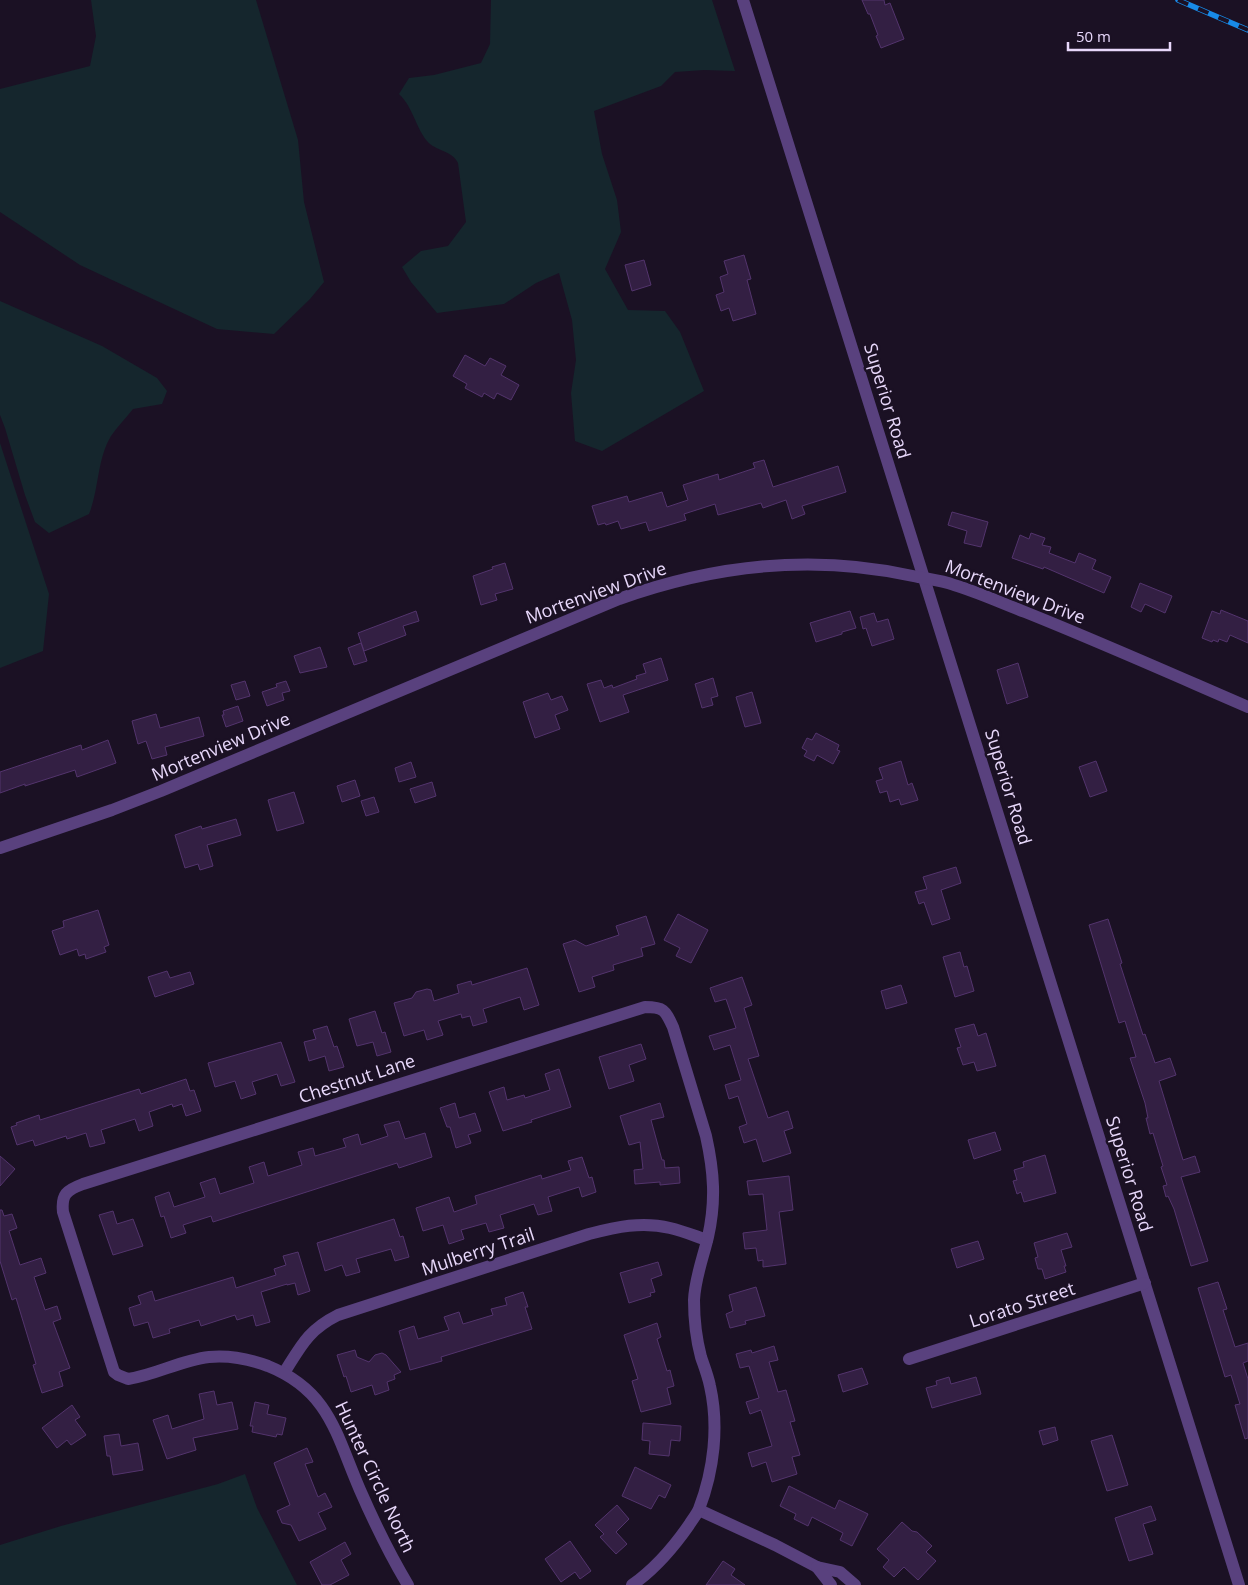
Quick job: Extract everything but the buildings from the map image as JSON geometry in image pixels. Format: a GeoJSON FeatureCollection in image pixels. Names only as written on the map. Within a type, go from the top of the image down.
{"type":"FeatureCollection","features":[{"type":"Feature","properties":{"kind":"street","name":"Superior Road"},"geometry":{"type":"LineString","coordinates":[[742,0],[1240,1585]]}},
{"type":"Feature","properties":{"kind":"street","name":"Mortenview Drive"},"geometry":{"type":"LineString","coordinates":[[0,848],[156,793],[582,614],[656,586],[725,571],[789,564],[863,567],[953,584],[1061,627],[1248,707]]}},
{"type":"Feature","properties":{"kind":"street","name":"Chestnut Lane"},"geometry":{"type":"LineString","coordinates":[[65,1194],[71,1188],[83,1184],[645,1007],[662,1009],[667,1014],[673,1027],[710,1154],[714,1194],[707,1240]]}},
{"type":"Feature","properties":{"kind":"street","name":"Hunter Circle North"},"geometry":{"type":"LineString","coordinates":[[65,1194],[62,1203],[63,1212],[112,1367],[118,1375],[128,1379],[137,1378],[184,1362],[209,1357],[236,1357],[253,1360],[284,1373],[306,1388],[321,1404],[338,1432],[351,1469],[376,1525],[408,1585]]}},
{"type":"Feature","properties":{"kind":"street","name":"Mulberry Trail"},"geometry":{"type":"LineString","coordinates":[[284,1373],[306,1338],[324,1322],[589,1234],[625,1225],[643,1225],[669,1228],[707,1240]]}},
{"type":"Feature","properties":{"kind":"street"},"geometry":{"type":"LineString","coordinates":[[632,1585],[646,1575],[668,1553],[699,1510],[710,1472],[715,1432],[714,1412],[710,1385],[699,1350],[695,1321],[695,1286],[707,1240]]}},
{"type":"Feature","properties":{"kind":"street","name":"Lorato Street"},"geometry":{"type":"LineString","coordinates":[[909,1360],[1145,1284]]}},
{"type":"Feature","properties":{"kind":"street"},"geometry":{"type":"LineString","coordinates":[[699,1510],[775,1545],[817,1567],[840,1572],[855,1585]]}},
{"type":"Feature","properties":{"kind":"street"},"geometry":{"type":"LineString","coordinates":[[817,1567],[830,1585]]}},
{"type":"Feature","properties":{"kind":"street"},"geometry":{"type":"LineString","coordinates":[[1240,1585],[1248,1582]]}},
{"type":"Feature","properties":{"kind":"shaded area"},"geometry":{"type":"Polygon","coordinates":[[[91,0],[256,0],[298,140],[304,202],[324,282],[310,299],[274,334],[217,329],[80,265],[0,212],[0,89],[90,66],[96,36],[91,0]]]}},
{"type":"Feature","properties":{"kind":"shaded area"},"geometry":{"type":"Polygon","coordinates":[[[491,0],[712,0],[735,71],[704,70],[675,72],[661,86],[594,111],[602,154],[617,200],[621,232],[605,269],[628,310],[665,311],[680,332],[704,391],[602,451],[575,441],[571,393],[576,360],[572,320],[559,273],[536,283],[504,304],[437,313],[411,282],[402,267],[421,251],[448,246],[466,222],[458,163],[452,155],[434,147],[427,141],[408,105],[399,94],[409,78],[434,75],[481,63],[490,44],[491,0]]]}},
{"type":"Feature","properties":{"kind":"shaded area"},"geometry":{"type":"Polygon","coordinates":[[[0,301],[102,346],[157,378],[167,391],[162,404],[133,409],[111,436],[103,455],[89,514],[49,533],[35,522],[0,415],[0,301]]]}},
{"type":"Feature","properties":{"kind":"shaded area"},"geometry":{"type":"Polygon","coordinates":[[[0,443],[49,594],[43,651],[0,668],[0,443]]]}},
{"type":"Feature","properties":{"kind":"shaded area"},"geometry":{"type":"Polygon","coordinates":[[[245,1474],[257,1508],[297,1585],[0,1585],[0,1545],[61,1526],[218,1484],[245,1474]]]}},
{"type":"Feature","properties":{"kind":"railway"},"geometry":{"type":"LineString","coordinates":[[1178,0],[1248,30]]}}]}
